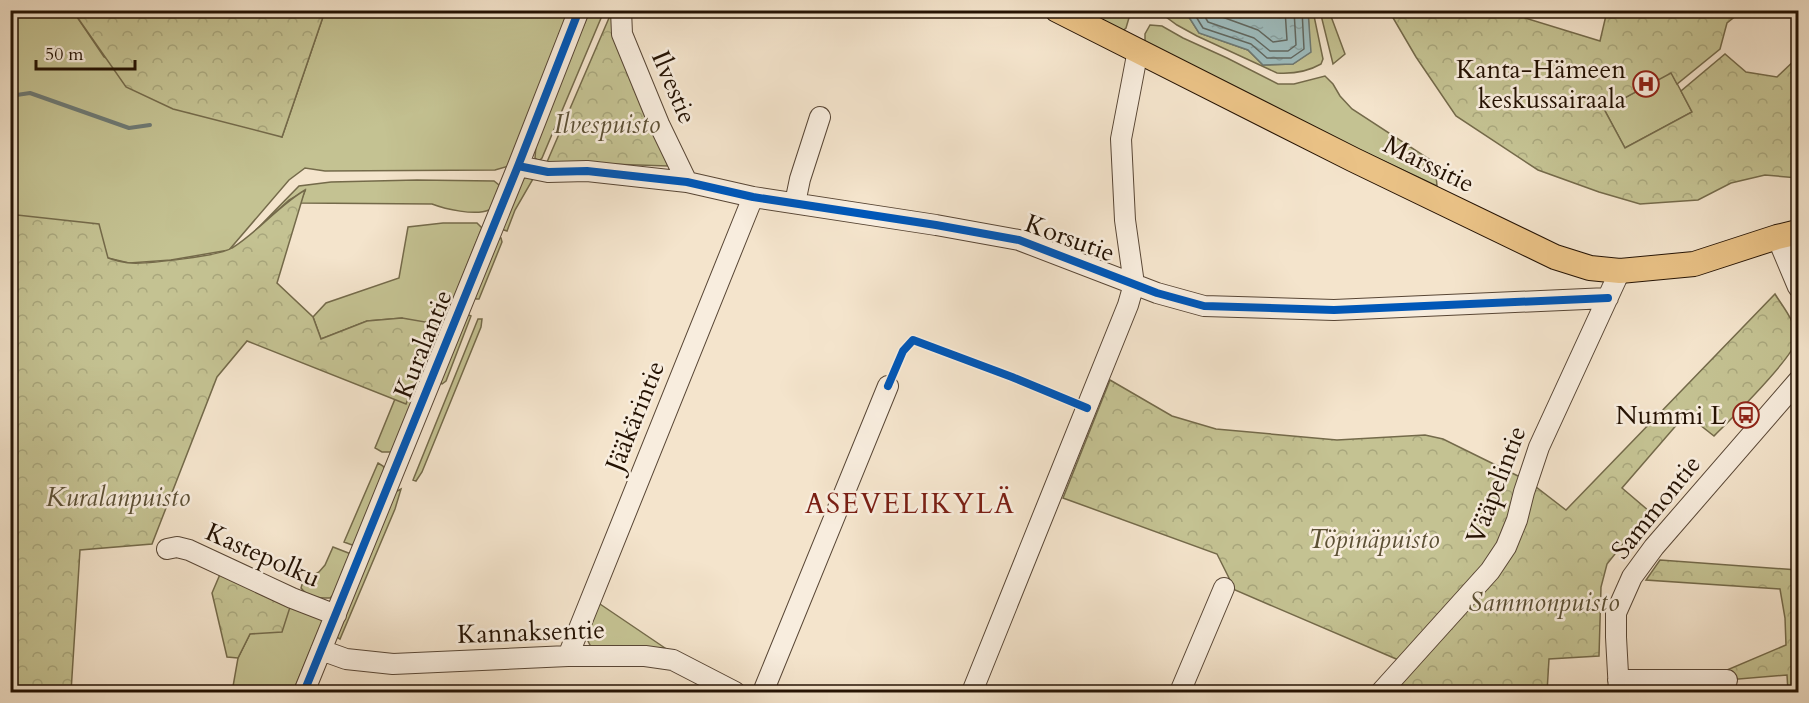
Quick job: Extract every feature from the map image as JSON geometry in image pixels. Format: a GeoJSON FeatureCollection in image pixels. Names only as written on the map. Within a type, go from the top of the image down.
{"type":"FeatureCollection","features":[{"type":"Feature","properties":{"kind":"main road","name":"Marssitie"},"geometry":{"type":"LineString","coordinates":[[1057,10],[1354,160],[1555,257],[1590,268],[1620,271],[1694,264],[1792,233]]}},
{"type":"Feature","properties":{"kind":"street","name":"Kuralantie"},"geometry":{"type":"LineString","coordinates":[[304,693],[579,10]]}},
{"type":"Feature","properties":{"kind":"street","name":"Ilvestie"},"geometry":{"type":"LineString","coordinates":[[621,10],[622,34],[659,124],[687,182]]}},
{"type":"Feature","properties":{"kind":"street"},"geometry":{"type":"LineString","coordinates":[[972,693],[1128,305],[1134,284],[1125,220],[1121,139],[1138,50]]}},
{"type":"Feature","properties":{"kind":"street"},"geometry":{"type":"LineString","coordinates":[[795,203],[800,179],[820,117]]}},
{"type":"Feature","properties":{"kind":"street","name":"Korsutie"},"geometry":{"type":"LineString","coordinates":[[518,166],[548,172],[587,171],[687,182],[753,197],[1019,240],[1156,293],[1204,306],[1345,310],[1608,298]]}},
{"type":"Feature","properties":{"kind":"street","name":"Jääkärintie"},"geometry":{"type":"LineString","coordinates":[[568,656],[753,197]]}},
{"type":"Feature","properties":{"kind":"street"},"geometry":{"type":"LineString","coordinates":[[1792,233],[1798,287]]}},
{"type":"Feature","properties":{"kind":"street","name":"Vääpelintie"},"geometry":{"type":"LineString","coordinates":[[1381,693],[1490,571],[1506,546],[1517,520],[1539,447],[1620,271]]}},
{"type":"Feature","properties":{"kind":"street","name":"Sammontie"},"geometry":{"type":"LineString","coordinates":[[1618,686],[1616,613],[1632,577],[1654,547],[1798,381]]}},
{"type":"Feature","properties":{"kind":"street"},"geometry":{"type":"LineString","coordinates":[[763,693],[888,386]]}},
{"type":"Feature","properties":{"kind":"street","name":"Kastepolku"},"geometry":{"type":"LineString","coordinates":[[167,549],[189,550],[292,598],[336,615]]}},
{"type":"Feature","properties":{"kind":"street"},"geometry":{"type":"LineString","coordinates":[[1180,693],[1224,588]]}},
{"type":"Feature","properties":{"kind":"street","name":"Kannaksentie"},"geometry":{"type":"LineString","coordinates":[[321,650],[346,659],[393,664],[568,656],[645,656],[673,660],[735,693]]}},
{"type":"Feature","properties":{"kind":"street"},"geometry":{"type":"LineString","coordinates":[[1618,686],[1727,680]]}},
{"type":"Feature","properties":{"kind":"green space"},"geometry":{"type":"Polygon","coordinates":[[[11,11],[73,11],[104,57],[282,137],[325,11],[572,11],[509,166],[495,170],[325,171],[305,168],[289,180],[229,250],[171,260],[129,263],[108,258],[17,215],[11,219],[11,11]]]}},
{"type":"Feature","properties":{"kind":"green space"},"geometry":{"type":"Polygon","coordinates":[[[73,11],[325,11],[282,137],[173,109],[126,87],[73,11]]]}},
{"type":"Feature","properties":{"kind":"green space"},"geometry":{"type":"Polygon","coordinates":[[[590,11],[604,11],[539,161],[535,158],[536,145],[558,84],[590,11]]]}},
{"type":"Feature","properties":{"kind":"green space","name":"Ilvespuisto"},"geometry":{"type":"Polygon","coordinates":[[[612,11],[614,34],[668,166],[547,162],[612,11]]]}},
{"type":"Feature","properties":{"kind":"green space"},"geometry":{"type":"Polygon","coordinates":[[[1076,11],[1131,11],[1126,28],[1120,33],[1076,11]]]}},
{"type":"Feature","properties":{"kind":"green space"},"geometry":{"type":"Polygon","coordinates":[[[1158,11],[1187,11],[1199,33],[1248,50],[1263,65],[1293,64],[1310,52],[1308,11],[1313,11],[1323,59],[1321,64],[1305,71],[1277,73],[1197,36],[1158,11]]]}},
{"type":"Feature","properties":{"kind":"green space"},"geometry":{"type":"Polygon","coordinates":[[[1320,11],[1329,11],[1345,54],[1333,64],[1320,11]]]}},
{"type":"Feature","properties":{"kind":"green space"},"geometry":{"type":"Polygon","coordinates":[[[1389,11],[1526,11],[1525,18],[1600,41],[1607,11],[1742,11],[1727,23],[1720,49],[1677,84],[1671,73],[1604,109],[1625,148],[1692,112],[1681,91],[1725,54],[1746,72],[1777,77],[1798,57],[1798,178],[1765,175],[1731,183],[1698,200],[1640,204],[1538,170],[1456,116],[1416,57],[1389,11]]]}},
{"type":"Feature","properties":{"kind":"green space"},"geometry":{"type":"Polygon","coordinates":[[[1150,25],[1162,26],[1278,84],[1294,84],[1325,76],[1352,109],[1435,163],[1437,186],[1332,137],[1145,42],[1145,34],[1150,25]]]}},
{"type":"Feature","properties":{"kind":"green space"},"geometry":{"type":"Polygon","coordinates":[[[1671,72],[1692,112],[1625,148],[1604,109],[1671,72]]]}},
{"type":"Feature","properties":{"kind":"green space"},"geometry":{"type":"Polygon","coordinates":[[[525,176],[533,179],[515,210],[507,231],[501,229],[518,188],[525,176]]]}},
{"type":"Feature","properties":{"kind":"green space"},"geometry":{"type":"Polygon","coordinates":[[[494,181],[502,191],[492,209],[483,212],[468,212],[432,204],[300,203],[305,191],[289,200],[254,232],[299,186],[331,182],[494,181]]]}},
{"type":"Feature","properties":{"kind":"green space","name":"Kuralanpuisto"},"geometry":{"type":"Polygon","coordinates":[[[305,190],[277,283],[313,317],[321,339],[367,321],[402,318],[437,324],[406,404],[247,341],[217,377],[152,544],[80,550],[71,692],[11,692],[11,219],[17,215],[99,224],[108,258],[128,263],[167,261],[214,254],[232,248],[305,190]]]}},
{"type":"Feature","properties":{"kind":"green space"},"geometry":{"type":"Polygon","coordinates":[[[443,223],[477,223],[482,228],[392,452],[382,452],[375,448],[395,399],[406,403],[402,318],[367,321],[321,339],[313,317],[326,303],[399,278],[408,227],[443,223]]]}},
{"type":"Feature","properties":{"kind":"green space"},"geometry":{"type":"Polygon","coordinates":[[[496,238],[501,238],[502,242],[479,299],[476,299],[473,292],[496,238]]]}},
{"type":"Feature","properties":{"kind":"green space","name":"Sammonpuisto"},"geometry":{"type":"Polygon","coordinates":[[[1775,294],[1789,316],[1796,334],[1793,348],[1785,360],[1714,436],[1686,414],[1622,488],[1649,511],[1607,564],[1601,587],[1599,656],[1549,659],[1547,692],[1409,692],[1398,683],[1513,549],[1536,487],[1566,510],[1775,294]]]}},
{"type":"Feature","properties":{"kind":"green space"},"geometry":{"type":"Polygon","coordinates":[[[466,314],[471,316],[446,381],[442,384],[439,380],[466,314]]]}},
{"type":"Feature","properties":{"kind":"green space"},"geometry":{"type":"Polygon","coordinates":[[[478,319],[482,319],[481,327],[422,472],[416,481],[413,480],[478,319]]]}},
{"type":"Feature","properties":{"kind":"green space","name":"Töpinäpuisto"},"geometry":{"type":"Polygon","coordinates":[[[1110,380],[1172,416],[1216,429],[1337,440],[1425,435],[1443,439],[1522,478],[1500,542],[1483,570],[1401,661],[1235,590],[1217,554],[1063,498],[1110,380]]]}},
{"type":"Feature","properties":{"kind":"green space"},"geometry":{"type":"Polygon","coordinates":[[[378,463],[386,471],[356,543],[352,545],[344,542],[378,463]]]}},
{"type":"Feature","properties":{"kind":"green space"},"geometry":{"type":"Polygon","coordinates":[[[401,489],[395,509],[340,639],[337,637],[337,630],[395,492],[401,489]]]}},
{"type":"Feature","properties":{"kind":"green space"},"geometry":{"type":"Polygon","coordinates":[[[333,547],[351,554],[337,591],[330,598],[310,596],[301,588],[303,581],[319,572],[325,565],[333,547]]]}},
{"type":"Feature","properties":{"kind":"green space"},"geometry":{"type":"Polygon","coordinates":[[[1660,560],[1798,570],[1798,692],[1788,692],[1787,675],[1727,680],[1727,670],[1786,645],[1785,618],[1780,589],[1646,580],[1660,560]]]}},
{"type":"Feature","properties":{"kind":"green space"},"geometry":{"type":"Polygon","coordinates":[[[221,572],[292,601],[282,632],[250,634],[238,658],[227,657],[212,593],[221,572]]]}},
{"type":"Feature","properties":{"kind":"green space"},"geometry":{"type":"Polygon","coordinates":[[[292,601],[325,615],[293,692],[232,692],[238,658],[250,634],[292,601]]]}},
{"type":"Feature","properties":{"kind":"green space"},"geometry":{"type":"Polygon","coordinates":[[[597,602],[665,648],[603,651],[592,649],[583,631],[597,602]]]}},
{"type":"Feature","properties":{"kind":"water"},"geometry":{"type":"Polygon","coordinates":[[[1187,10],[1308,11],[1311,52],[1293,64],[1263,65],[1248,50],[1199,33],[1187,14],[1187,10]]]}},
{"type":"Feature","properties":{"kind":"waterway"},"geometry":{"type":"LineString","coordinates":[[10,96],[30,93],[129,128],[150,125]]}},
{"type":"Feature","properties":{"kind":"cycle path"},"geometry":{"type":"LineString","coordinates":[[304,692],[579,10]]}},
{"type":"Feature","properties":{"kind":"cycle path"},"geometry":{"type":"LineString","coordinates":[[518,166],[548,172],[587,171],[687,182],[753,197],[1019,240],[1157,293],[1204,306],[1334,310],[1608,298]]}},
{"type":"Feature","properties":{"kind":"cycle path"},"geometry":{"type":"LineString","coordinates":[[888,386],[903,351],[913,340],[1087,408]]}},
{"type":"Feature","properties":{"kind":"place","name":"Kanta-Hämeen keskussairaala"},"geometry":{"type":"Point","coordinates":[1646,84]}},
{"type":"Feature","properties":{"kind":"place","name":"Nummi L"},"geometry":{"type":"Point","coordinates":[1746,415]}},
{"type":"Feature","properties":{"kind":"district","name":"ASEVELIKYLÄ"},"geometry":{"type":"Point","coordinates":[910,504]}}]}
